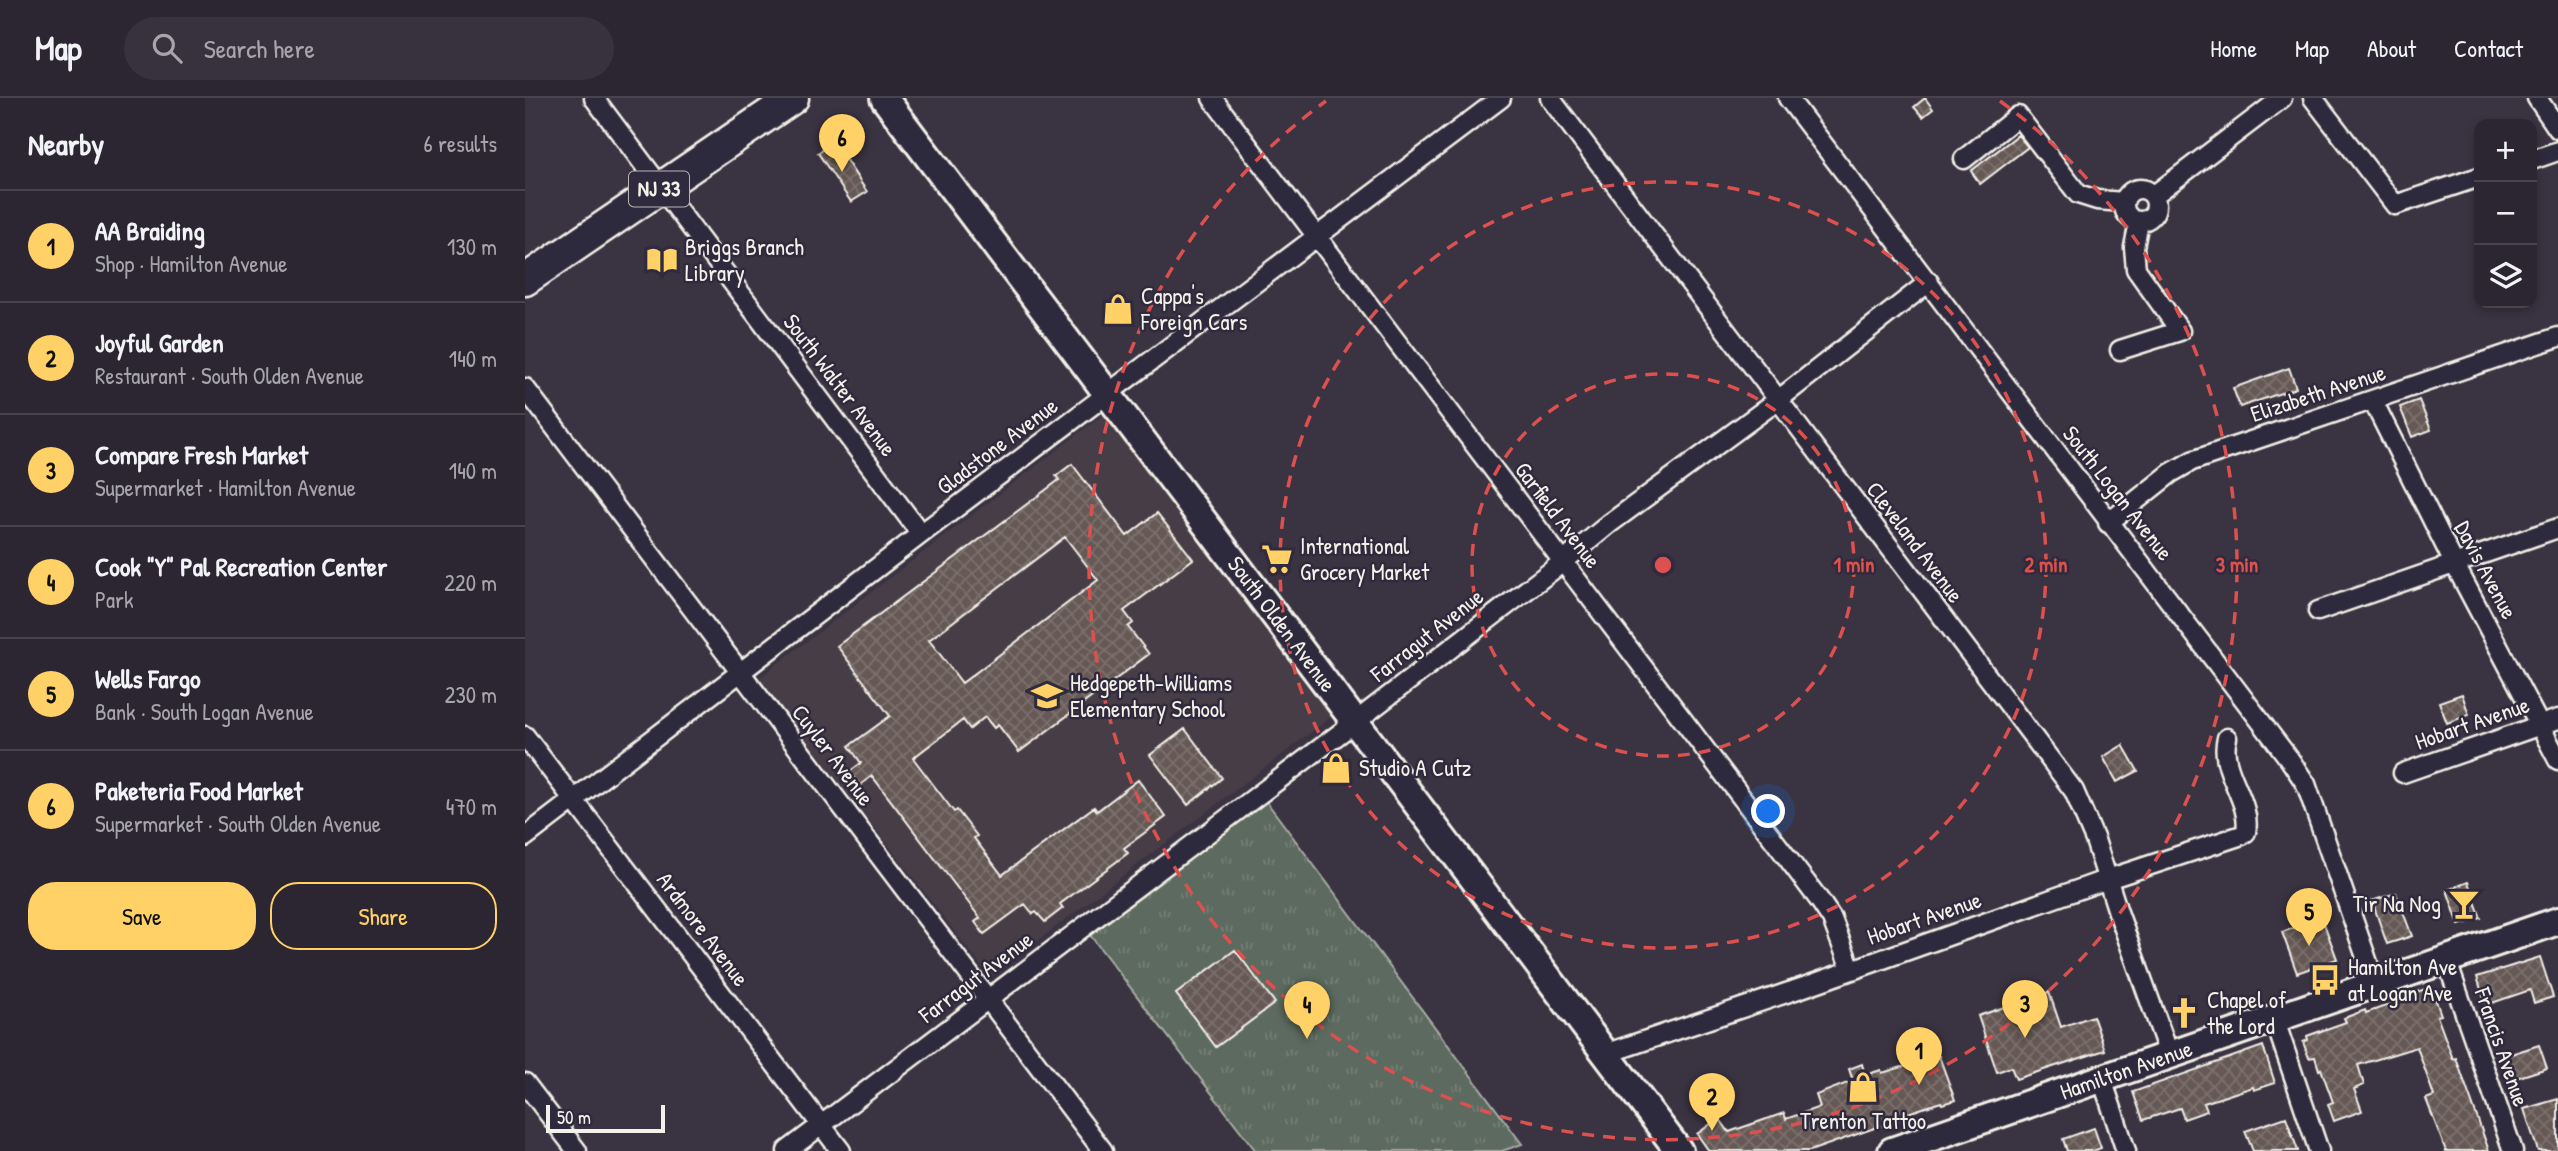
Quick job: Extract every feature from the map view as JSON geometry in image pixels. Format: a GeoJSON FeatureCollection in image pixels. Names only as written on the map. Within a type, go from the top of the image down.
{"type":"FeatureCollection","features":[{"type":"Feature","properties":{"kind":"main road","name":"NJ 33"},"geometry":{"type":"LineString","coordinates":[[525,280],[793,98]]}},
{"type":"Feature","properties":{"kind":"main road","name":"South Olden Avenue"},"geometry":{"type":"LineString","coordinates":[[884,98],[1679,1151]]}},
{"type":"Feature","properties":{"kind":"main road","name":"Hamilton Avenue"},"geometry":{"type":"LineString","coordinates":[[1892,1151],[2558,921]]}},
{"type":"Feature","properties":{"kind":"street","name":"South Walter Avenue"},"geometry":{"type":"LineString","coordinates":[[594,98],[921,534]]}},
{"type":"Feature","properties":{"kind":"street","name":"Garfield Avenue"},"geometry":{"type":"LineString","coordinates":[[1212,98],[1820,901],[1832,919],[1850,970]]}},
{"type":"Feature","properties":{"kind":"street","name":"Gladstone Avenue"},"geometry":{"type":"LineString","coordinates":[[525,837],[921,534],[1501,98]]}},
{"type":"Feature","properties":{"kind":"street","name":"Cleveland Avenue"},"geometry":{"type":"LineString","coordinates":[[1550,98],[2074,791],[2095,840],[2169,1054]]}},
{"type":"Feature","properties":{"kind":"street","name":"South Logan Avenue"},"geometry":{"type":"LineString","coordinates":[[1788,98],[2108,523],[2199,638],[2306,784],[2375,983]]}},
{"type":"Feature","properties":{"kind":"street"},"geometry":{"type":"LineString","coordinates":[[2153,196],[2282,98]]}},
{"type":"Feature","properties":{"kind":"street"},"geometry":{"type":"LineString","coordinates":[[2313,98],[2395,205],[2474,179]]}},
{"type":"Feature","properties":{"kind":"street"},"geometry":{"type":"LineString","coordinates":[[2537,98],[2558,129]]}},
{"type":"Feature","properties":{"kind":"street"},"geometry":{"type":"LineString","coordinates":[[1964,159],[2018,116],[2078,194],[2097,200],[2124,202]]}},
{"type":"Feature","properties":{"kind":"street"},"geometry":{"type":"LineString","coordinates":[[2537,158],[2558,151]]}},
{"type":"Feature","properties":{"kind":"street"},"geometry":{"type":"LineString","coordinates":[[2137,189],[2148,191],[2156,205],[2154,214],[2150,219],[2139,222],[2129,218],[2123,207],[2124,202],[2130,192],[2137,189]]}},
{"type":"Feature","properties":{"kind":"street"},"geometry":{"type":"LineString","coordinates":[[2120,349],[2180,331],[2136,269],[2134,247],[2139,222]]}},
{"type":"Feature","properties":{"kind":"street","name":"Farragut Avenue"},"geometry":{"type":"LineString","coordinates":[[787,1151],[1355,722],[1929,282]]}},
{"type":"Feature","properties":{"kind":"street","name":"Elizabeth Avenue"},"geometry":{"type":"LineString","coordinates":[[2108,523],[2171,473],[2192,461],[2558,337]]}},
{"type":"Feature","properties":{"kind":"street","name":"Cuyler Avenue"},"geometry":{"type":"LineString","coordinates":[[525,388],[1103,1151]]}},
{"type":"Feature","properties":{"kind":"street","name":"Davis Avenue"},"geometry":{"type":"LineString","coordinates":[[2373,401],[2454,563],[2558,760]]}},
{"type":"Feature","properties":{"kind":"street"},"geometry":{"type":"LineString","coordinates":[[2318,611],[2558,528]]}},
{"type":"Feature","properties":{"kind":"street","name":"Hobart Avenue"},"geometry":{"type":"LineString","coordinates":[[2403,774],[2558,719]]}},
{"type":"Feature","properties":{"kind":"street","name":"Ardmore Avenue"},"geometry":{"type":"LineString","coordinates":[[525,736],[841,1151]]}},
{"type":"Feature","properties":{"kind":"street","name":"Hobart Avenue"},"geometry":{"type":"LineString","coordinates":[[1605,1054],[2242,835],[2246,832],[2247,820],[2228,761],[2225,744],[2227,738]]}},
{"type":"Feature","properties":{"kind":"street","name":"Francis Avenue"},"geometry":{"type":"LineString","coordinates":[[2446,959],[2512,1151]]}},
{"type":"Feature","properties":{"kind":"street"},"geometry":{"type":"LineString","coordinates":[[2274,1017],[2319,1151]]}},
{"type":"Feature","properties":{"kind":"street"},"geometry":{"type":"LineString","coordinates":[[2102,1079],[2126,1151]]}},
{"type":"Feature","properties":{"kind":"street"},"geometry":{"type":"LineString","coordinates":[[525,1083],[577,1151]]}},
{"type":"Feature","properties":{"kind":"shaded area","name":"Hedgepeth-Williams Elementary School"},"geometry":{"type":"Polygon","coordinates":[[[1104,414],[1335,714],[990,977],[759,678],[1104,414]]]}},
{"type":"Feature","properties":{"kind":"green space"},"geometry":{"type":"Polygon","coordinates":[[[1266,801],[1522,1144],[1502,1151],[1256,1151],[1090,935],[1266,801]]]}},
{"type":"Feature","properties":{"kind":"building"},"geometry":{"type":"Polygon","coordinates":[[[1925,98],[1933,109],[1923,117],[1914,107],[1925,98]]]}},
{"type":"Feature","properties":{"kind":"building"},"geometry":{"type":"Polygon","coordinates":[[[2018,135],[2028,147],[1980,184],[1971,171],[2018,135]]]}},
{"type":"Feature","properties":{"kind":"building"},"geometry":{"type":"Polygon","coordinates":[[[834,142],[867,192],[851,202],[818,153],[834,142]]]}},
{"type":"Feature","properties":{"kind":"building"},"geometry":{"type":"Polygon","coordinates":[[[2289,368],[2296,388],[2240,407],[2233,388],[2289,368]]]}},
{"type":"Feature","properties":{"kind":"building"},"geometry":{"type":"Polygon","coordinates":[[[2419,400],[2431,430],[2412,437],[2400,407],[2419,400]]]}},
{"type":"Feature","properties":{"kind":"building"},"geometry":{"type":"Polygon","coordinates":[[[1072,464],[1127,536],[1157,513],[1193,559],[1124,611],[1133,623],[1128,627],[1149,654],[1019,752],[998,725],[994,728],[985,717],[970,729],[963,720],[913,758],[954,812],[957,810],[977,836],[974,838],[1002,875],[1094,807],[1097,811],[1138,780],[1166,817],[1124,848],[1128,853],[1060,904],[1063,908],[1045,922],[1025,904],[984,934],[975,922],[980,918],[872,776],[859,786],[849,772],[861,763],[849,746],[890,716],[837,646],[1059,480],[1056,476],[1072,464]],[[1065,537],[929,640],[962,683],[1098,580],[1065,537]]]}},
{"type":"Feature","properties":{"kind":"building"},"geometry":{"type":"Polygon","coordinates":[[[2462,694],[2469,715],[2447,723],[2439,702],[2462,694]]]}},
{"type":"Feature","properties":{"kind":"building"},"geometry":{"type":"Polygon","coordinates":[[[1185,729],[1222,778],[1188,805],[1150,755],[1185,729]]]}},
{"type":"Feature","properties":{"kind":"building"},"geometry":{"type":"Polygon","coordinates":[[[2123,745],[2138,771],[2117,782],[2103,757],[2123,745]]]}},
{"type":"Feature","properties":{"kind":"building","name":"Tir Na Nog"},"geometry":{"type":"Polygon","coordinates":[[[2468,882],[2481,918],[2459,925],[2447,890],[2468,882]]]}},
{"type":"Feature","properties":{"kind":"building"},"geometry":{"type":"Polygon","coordinates":[[[2396,893],[2412,936],[2387,944],[2372,901],[2396,893]]]}},
{"type":"Feature","properties":{"kind":"building"},"geometry":{"type":"Polygon","coordinates":[[[2322,918],[2337,959],[2297,973],[2282,932],[2322,918]]]}},
{"type":"Feature","properties":{"kind":"building"},"geometry":{"type":"Polygon","coordinates":[[[1235,950],[1275,1003],[1216,1047],[1176,994],[1235,950]]]}},
{"type":"Feature","properties":{"kind":"building"},"geometry":{"type":"Polygon","coordinates":[[[2540,957],[2553,997],[2534,1003],[2530,990],[2486,1005],[2477,977],[2540,957]]]}},
{"type":"Feature","properties":{"kind":"building"},"geometry":{"type":"Polygon","coordinates":[[[2431,987],[2441,1015],[2437,1016],[2453,1059],[2456,1058],[2489,1151],[2446,1151],[2426,1099],[2434,1096],[2417,1047],[2358,1065],[2364,1085],[2354,1089],[2362,1111],[2334,1121],[2328,1104],[2333,1102],[2321,1069],[2319,1070],[2315,1057],[2309,1058],[2303,1042],[2308,1040],[2307,1036],[2346,1022],[2344,1018],[2412,997],[2411,994],[2431,987]]]}},
{"type":"Feature","properties":{"kind":"building"},"geometry":{"type":"Polygon","coordinates":[[[2049,992],[2061,1027],[2093,1016],[2105,1050],[2016,1079],[2011,1067],[1997,1072],[1978,1016],[2049,992]]]}},
{"type":"Feature","properties":{"kind":"building"},"geometry":{"type":"Polygon","coordinates":[[[2539,1045],[2547,1068],[2513,1079],[2505,1056],[2539,1045]]]}},
{"type":"Feature","properties":{"kind":"building"},"geometry":{"type":"Polygon","coordinates":[[[2263,1046],[2275,1083],[2254,1090],[2253,1087],[2204,1103],[2207,1111],[2184,1119],[2180,1108],[2143,1120],[2133,1092],[2263,1046]]]}},
{"type":"Feature","properties":{"kind":"building"},"geometry":{"type":"Polygon","coordinates":[[[1939,1056],[1955,1100],[1899,1116],[1900,1119],[1810,1151],[1709,1151],[1697,1134],[1719,1118],[1729,1132],[1784,1113],[1786,1119],[1820,1107],[1816,1095],[1853,1081],[1849,1069],[1862,1064],[1865,1075],[1881,1070],[1882,1073],[1939,1056]]]}},
{"type":"Feature","properties":{"kind":"building"},"geometry":{"type":"Polygon","coordinates":[[[2558,1099],[2558,1151],[2538,1151],[2524,1109],[2558,1099]]]}},
{"type":"Feature","properties":{"kind":"building"},"geometry":{"type":"Polygon","coordinates":[[[2286,1117],[2298,1151],[2253,1151],[2245,1131],[2286,1117]]]}},
{"type":"Feature","properties":{"kind":"building"},"geometry":{"type":"Polygon","coordinates":[[[2094,1128],[2101,1148],[2093,1151],[2067,1151],[2063,1139],[2094,1128]]]}},
{"type":"Feature","properties":{"kind":"place","name":"Paketeria Food Market"},"geometry":{"type":"Point","coordinates":[842,172]}},
{"type":"Feature","properties":{"kind":"place","name":"Briggs Branch Library"},"geometry":{"type":"Point","coordinates":[662,260]}},
{"type":"Feature","properties":{"kind":"place","name":"Cappa's Foreign Cars"},"geometry":{"type":"Point","coordinates":[1118,309]}},
{"type":"Feature","properties":{"kind":"place","name":"International Grocery Market"},"geometry":{"type":"Point","coordinates":[1277,559]}},
{"type":"Feature","properties":{"kind":"place","name":"Hedgepeth-Williams Elementary School"},"geometry":{"type":"Point","coordinates":[1047,696]}},
{"type":"Feature","properties":{"kind":"place","name":"Studio A Cutz"},"geometry":{"type":"Point","coordinates":[1336,768]}},
{"type":"Feature","properties":{"kind":"place","name":"Tir Na Nog"},"geometry":{"type":"Point","coordinates":[2464,904]}},
{"type":"Feature","properties":{"kind":"place","name":"Wells Fargo"},"geometry":{"type":"Point","coordinates":[2309,946]}},
{"type":"Feature","properties":{"kind":"place","name":"Hamilton Ave at Logan Ave"},"geometry":{"type":"Point","coordinates":[2325,980]}},
{"type":"Feature","properties":{"kind":"place","name":"Chapel of the Lord"},"geometry":{"type":"Point","coordinates":[2184,1013]}},
{"type":"Feature","properties":{"kind":"place","name":"Compare Fresh Market"},"geometry":{"type":"Point","coordinates":[2025,1038]}},
{"type":"Feature","properties":{"kind":"place","name":"Cook \"Y\" Pal Recreation Center"},"geometry":{"type":"Point","coordinates":[1307,1039]}},
{"type":"Feature","properties":{"kind":"place","name":"AA Braiding"},"geometry":{"type":"Point","coordinates":[1919,1085]}},
{"type":"Feature","properties":{"kind":"place","name":"Trenton Tattoo"},"geometry":{"type":"Point","coordinates":[1863,1087]}},
{"type":"Feature","properties":{"kind":"place","name":"Joyful Garden"},"geometry":{"type":"Point","coordinates":[1712,1131]}}]}
